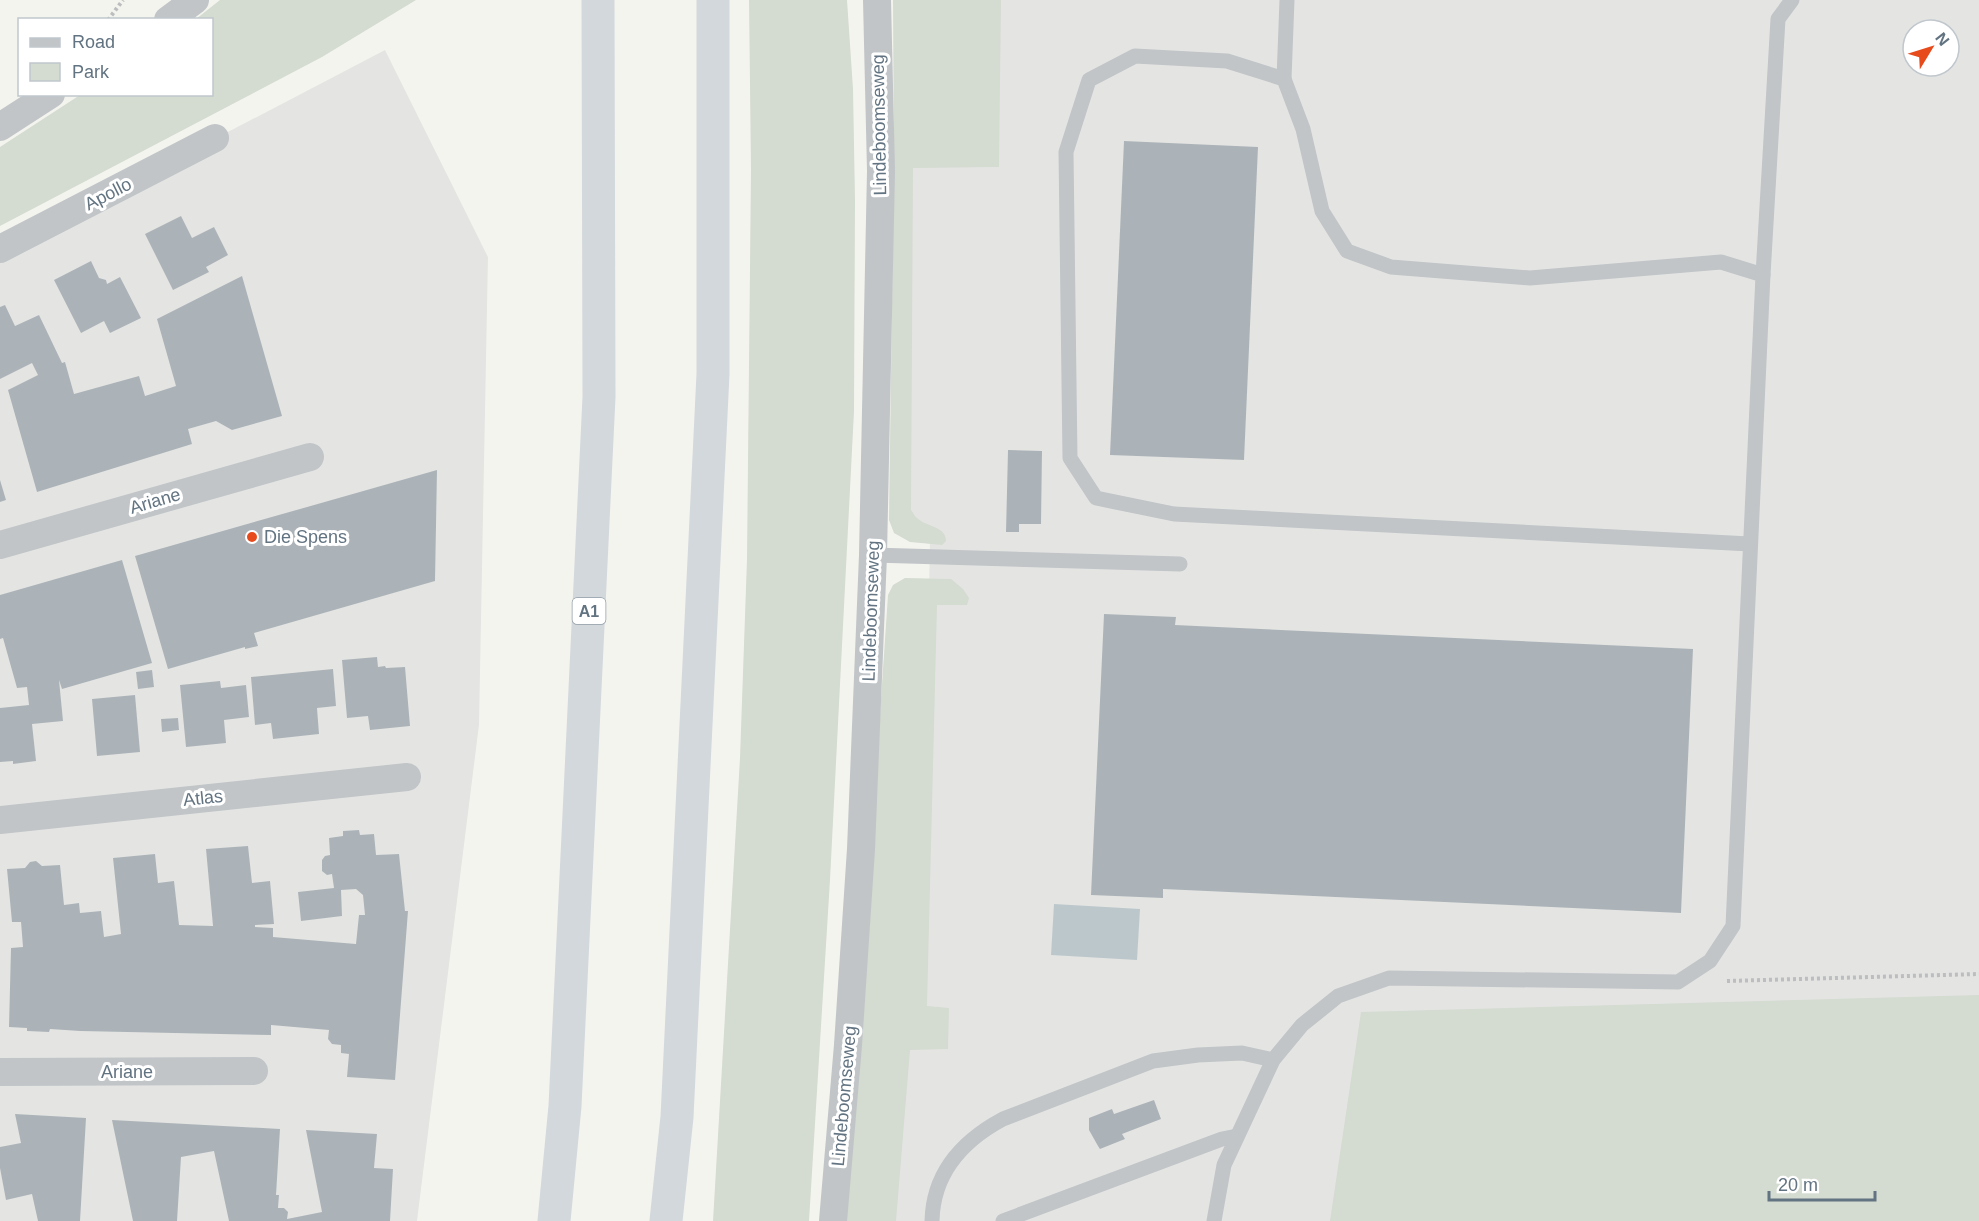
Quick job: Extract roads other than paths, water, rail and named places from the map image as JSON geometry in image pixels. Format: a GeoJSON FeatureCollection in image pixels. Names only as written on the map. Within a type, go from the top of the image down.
{"type":"FeatureCollection","features":[{"type":"Feature","properties":{"kind":"highway","name":"A1"},"geometry":{"type":"LineString","coordinates":[[554,1221],[566,1106],[599,397],[598,0]]}},
{"type":"Feature","properties":{"kind":"highway"},"geometry":{"type":"LineString","coordinates":[[666,1221],[677,1117],[712,374],[712,0]]}},
{"type":"Feature","properties":{"kind":"street"},"geometry":{"type":"LineString","coordinates":[[171,18],[195,0]]}},
{"type":"Feature","properties":{"kind":"street","name":"Lindeboomseweg"},"geometry":{"type":"LineString","coordinates":[[833,1221],[848,1045],[860,860],[873,555],[881,171],[877,0]]}},
{"type":"Feature","properties":{"kind":"street"},"geometry":{"type":"LineString","coordinates":[[0,127],[48,96]]}},
{"type":"Feature","properties":{"kind":"street","name":"Apollo"},"geometry":{"type":"LineString","coordinates":[[0,249],[215,138]]}},
{"type":"Feature","properties":{"kind":"street","name":"Ariane"},"geometry":{"type":"LineString","coordinates":[[0,544],[310,457]]}},
{"type":"Feature","properties":{"kind":"street","name":"Atlas"},"geometry":{"type":"LineString","coordinates":[[0,820],[406,777]]}},
{"type":"Feature","properties":{"kind":"street","name":"Ariane"},"geometry":{"type":"LineString","coordinates":[[0,1072],[254,1071]]}},
{"type":"Feature","properties":{"kind":"lane"},"geometry":{"type":"LineString","coordinates":[[1287,0],[1284,79],[1303,129],[1322,211],[1347,250],[1391,267],[1530,278],[1721,262],[1763,275]]}},
{"type":"Feature","properties":{"kind":"lane"},"geometry":{"type":"LineString","coordinates":[[1214,1221],[1224,1165],[1273,1060],[1302,1025],[1338,996],[1389,978],[1678,982],[1710,961],[1733,926],[1763,275],[1778,19],[1792,0]]}},
{"type":"Feature","properties":{"kind":"lane"},"geometry":{"type":"LineString","coordinates":[[1284,79],[1227,61],[1135,56],[1089,80],[1066,152],[1070,458],[1096,498],[1174,514],[1750,544]]}},
{"type":"Feature","properties":{"kind":"lane"},"geometry":{"type":"LineString","coordinates":[[873,555],[1180,564]]}},
{"type":"Feature","properties":{"kind":"lane"},"geometry":{"type":"LineString","coordinates":[[932,1221],[936,1193],[953,1158],[976,1136],[1003,1119],[1153,1061],[1198,1055],[1242,1053],[1273,1060]]}},
{"type":"Feature","properties":{"kind":"lane"},"geometry":{"type":"LineString","coordinates":[[1003,1221],[1222,1139],[1237,1136]]}},
{"type":"Feature","properties":{"kind":"place","name":"Die Spens"},"geometry":{"type":"Point","coordinates":[252,537]}}]}
